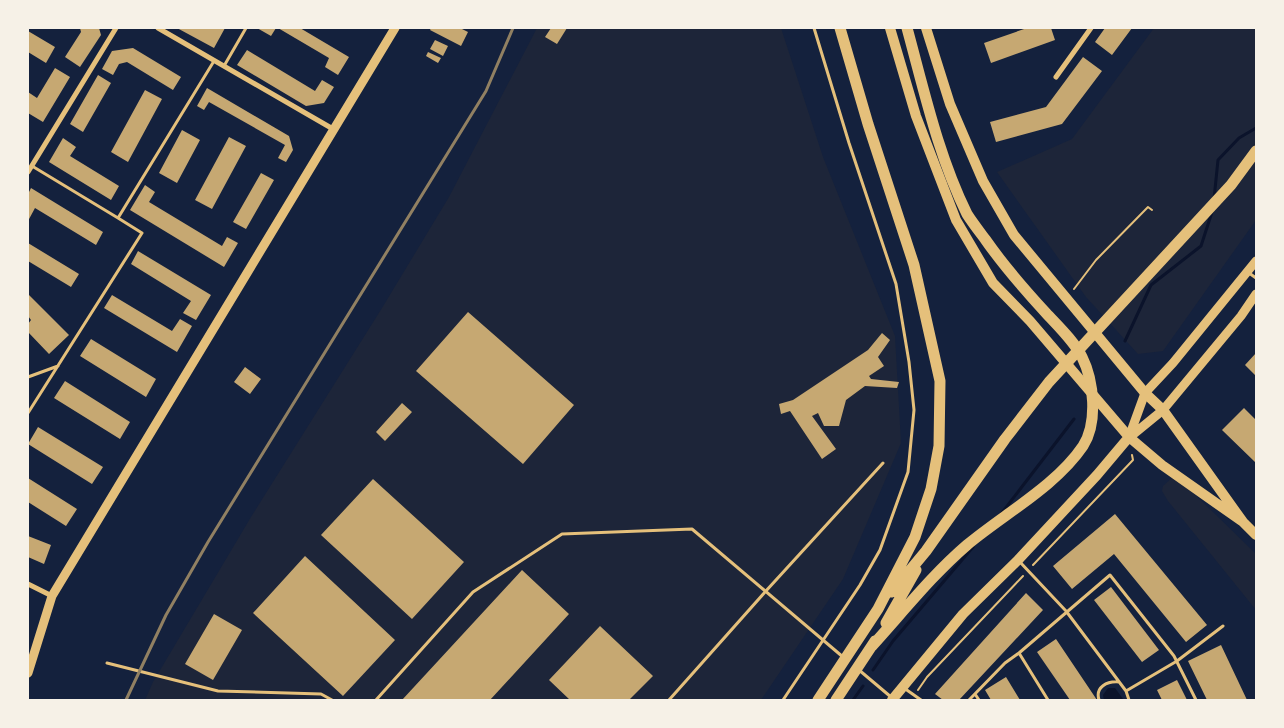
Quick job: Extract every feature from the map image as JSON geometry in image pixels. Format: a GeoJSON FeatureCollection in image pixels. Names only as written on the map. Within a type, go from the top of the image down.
{"type":"FeatureCollection","features":[{"type":"Feature","properties":{"kind":"highway"},"geometry":{"type":"LineString","coordinates":[[818,700],[878,609],[915,537],[930,489],[940,446],[940,381],[914,265],[868,124],[840,28]]}},
{"type":"Feature","properties":{"kind":"highway"},"geometry":{"type":"LineString","coordinates":[[872,646],[937,573],[966,546],[1070,464],[1085,444],[1091,428],[1092,415],[1092,384],[1082,357],[1063,331],[1003,266],[968,215],[939,145],[907,28]]}},
{"type":"Feature","properties":{"kind":"highway"},"geometry":{"type":"LineString","coordinates":[[878,609],[926,551],[1005,439],[1049,382],[1230,185],[1256,151]]}},
{"type":"Feature","properties":{"kind":"highway"},"geometry":{"type":"LineString","coordinates":[[836,700],[872,646],[926,551]]}},
{"type":"Feature","properties":{"kind":"main road"},"geometry":{"type":"LineString","coordinates":[[890,28],[916,116],[956,220],[993,283],[1030,321],[1129,437],[1162,465],[1243,522]]}},
{"type":"Feature","properties":{"kind":"main road"},"geometry":{"type":"LineString","coordinates":[[926,28],[950,104],[983,180],[1014,235],[1146,394],[1163,410],[1243,522],[1256,535]]}},
{"type":"Feature","properties":{"kind":"main road"},"geometry":{"type":"LineString","coordinates":[[892,700],[963,614],[1018,560],[1098,475],[1129,437]]}},
{"type":"Feature","properties":{"kind":"street"},"geometry":{"type":"LineString","coordinates":[[28,172],[116,28]]}},
{"type":"Feature","properties":{"kind":"street"},"geometry":{"type":"LineString","coordinates":[[158,28],[333,129]]}},
{"type":"Feature","properties":{"kind":"street"},"geometry":{"type":"LineString","coordinates":[[28,673],[52,596],[395,28]]}},
{"type":"Feature","properties":{"kind":"street"},"geometry":{"type":"LineString","coordinates":[[1056,77],[1091,28]]}},
{"type":"Feature","properties":{"kind":"street"},"geometry":{"type":"LineString","coordinates":[[1129,437],[1146,394],[1248,273],[1256,260]]}},
{"type":"Feature","properties":{"kind":"street"},"geometry":{"type":"LineString","coordinates":[[1129,437],[1163,410],[1241,316],[1256,294]]}},
{"type":"Feature","properties":{"kind":"street"},"geometry":{"type":"LineString","coordinates":[[28,584],[52,596]]}},
{"type":"Feature","properties":{"kind":"lane"},"geometry":{"type":"LineString","coordinates":[[224,66],[246,28]]}},
{"type":"Feature","properties":{"kind":"lane"},"geometry":{"type":"LineString","coordinates":[[783,700],[860,585],[880,550],[908,472],[914,410],[909,362],[896,284],[849,143],[814,28]]}},
{"type":"Feature","properties":{"kind":"lane"},"geometry":{"type":"LineString","coordinates":[[118,218],[215,60]]}},
{"type":"Feature","properties":{"kind":"lane"},"geometry":{"type":"LineString","coordinates":[[28,413],[142,232],[31,166]]}},
{"type":"Feature","properties":{"kind":"lane"},"geometry":{"type":"LineString","coordinates":[[1248,273],[1256,278]]}},
{"type":"Feature","properties":{"kind":"lane"},"geometry":{"type":"LineString","coordinates":[[28,377],[58,366]]}},
{"type":"Feature","properties":{"kind":"lane"},"geometry":{"type":"LineString","coordinates":[[669,700],[883,463]]}},
{"type":"Feature","properties":{"kind":"lane"},"geometry":{"type":"LineString","coordinates":[[376,700],[473,592],[562,534],[692,529],[848,661]]}},
{"type":"Feature","properties":{"kind":"lane"},"geometry":{"type":"LineString","coordinates":[[1018,560],[1066,612],[1120,682],[1129,700]]}},
{"type":"Feature","properties":{"kind":"lane"},"geometry":{"type":"LineString","coordinates":[[970,700],[1004,663],[1019,653],[1110,575],[1177,661],[1196,700]]}},
{"type":"Feature","properties":{"kind":"lane"},"geometry":{"type":"LineString","coordinates":[[1126,691],[1177,661],[1223,626]]}},
{"type":"Feature","properties":{"kind":"lane"},"geometry":{"type":"LineString","coordinates":[[1019,653],[1048,700]]}},
{"type":"Feature","properties":{"kind":"lane"},"geometry":{"type":"LineString","coordinates":[[107,664],[218,691],[321,694],[332,700]]}},
{"type":"Feature","properties":{"kind":"lane"},"geometry":{"type":"LineString","coordinates":[[855,667],[892,700]]}},
{"type":"Feature","properties":{"kind":"lane"},"geometry":{"type":"LineString","coordinates":[[1099,700],[1098,692],[1102,686],[1111,682],[1120,682]]}},
{"type":"Feature","properties":{"kind":"lane"},"geometry":{"type":"LineString","coordinates":[[902,686],[922,700]]}},
{"type":"Feature","properties":{"kind":"lane"},"geometry":{"type":"LineString","coordinates":[[975,694],[979,700]]}},
{"type":"Feature","properties":{"kind":"path"},"geometry":{"type":"LineString","coordinates":[[1066,299],[1096,260],[1122,232],[1148,206],[1152,210]]}},
{"type":"Feature","properties":{"kind":"shaded area"},"geometry":{"type":"Polygon","coordinates":[[[537,28],[781,28],[823,157],[895,336],[901,443],[843,579],[761,700],[145,700],[153,682],[251,517],[449,197],[537,28]]]}},
{"type":"Feature","properties":{"kind":"shaded area"},"geometry":{"type":"Polygon","coordinates":[[[1154,28],[1256,28],[1256,220],[1163,351],[1138,354],[1086,297],[997,172],[1072,139],[1154,28]]]}},
{"type":"Feature","properties":{"kind":"shaded area"},"geometry":{"type":"Polygon","coordinates":[[[1175,475],[1256,554],[1256,610],[1162,491],[1163,486],[1175,475]]]}},
{"type":"Feature","properties":{"kind":"shaded area"},"geometry":{"type":"Polygon","coordinates":[[[1108,688],[1115,688],[1123,699],[1104,700],[1103,695],[1108,688]]]}},
{"type":"Feature","properties":{"kind":"building"},"geometry":{"type":"Polygon","coordinates":[[[80,28],[99,28],[101,35],[80,67],[65,57],[81,32],[80,28]]]}},
{"type":"Feature","properties":{"kind":"building"},"geometry":{"type":"Polygon","coordinates":[[[177,28],[225,28],[214,48],[177,28]]]}},
{"type":"Feature","properties":{"kind":"building"},"geometry":{"type":"Polygon","coordinates":[[[257,28],[276,28],[271,36],[257,28]]]}},
{"type":"Feature","properties":{"kind":"building"},"geometry":{"type":"Polygon","coordinates":[[[278,28],[300,28],[349,57],[338,75],[325,67],[329,58],[278,28]]]}},
{"type":"Feature","properties":{"kind":"building"},"geometry":{"type":"Polygon","coordinates":[[[431,28],[460,28],[468,32],[461,46],[430,30],[431,28]]]}},
{"type":"Feature","properties":{"kind":"building"},"geometry":{"type":"Polygon","coordinates":[[[551,28],[567,28],[557,44],[545,37],[551,28]]]}},
{"type":"Feature","properties":{"kind":"building"},"geometry":{"type":"Polygon","coordinates":[[[1027,28],[1051,28],[1055,40],[991,63],[984,43],[1027,28]]]}},
{"type":"Feature","properties":{"kind":"building"},"geometry":{"type":"Polygon","coordinates":[[[1105,28],[1132,28],[1112,55],[1095,42],[1105,28]]]}},
{"type":"Feature","properties":{"kind":"building"},"geometry":{"type":"Polygon","coordinates":[[[28,31],[55,47],[46,63],[28,52],[28,31]]]}},
{"type":"Feature","properties":{"kind":"building"},"geometry":{"type":"Polygon","coordinates":[[[435,40],[448,46],[443,56],[430,49],[435,40]]]}},
{"type":"Feature","properties":{"kind":"building"},"geometry":{"type":"Polygon","coordinates":[[[133,48],[181,77],[173,90],[127,62],[119,64],[113,75],[102,69],[112,51],[133,48]]]}},
{"type":"Feature","properties":{"kind":"building"},"geometry":{"type":"Polygon","coordinates":[[[247,50],[315,91],[322,80],[334,87],[324,103],[306,106],[237,65],[247,50]]]}},
{"type":"Feature","properties":{"kind":"building"},"geometry":{"type":"Polygon","coordinates":[[[428,52],[441,58],[438,63],[426,56],[428,52]]]}},
{"type":"Feature","properties":{"kind":"building"},"geometry":{"type":"Polygon","coordinates":[[[1083,57],[1102,71],[1062,124],[996,142],[990,122],[1046,107],[1083,57]]]}},
{"type":"Feature","properties":{"kind":"building"},"geometry":{"type":"Polygon","coordinates":[[[55,68],[70,77],[43,122],[28,113],[28,92],[37,98],[55,68]]]}},
{"type":"Feature","properties":{"kind":"building"},"geometry":{"type":"Polygon","coordinates":[[[98,75],[111,83],[83,132],[70,124],[98,75]]]}},
{"type":"Feature","properties":{"kind":"building"},"geometry":{"type":"Polygon","coordinates":[[[207,88],[289,136],[293,150],[286,162],[278,158],[285,145],[209,102],[204,110],[197,106],[207,88]]]}},
{"type":"Feature","properties":{"kind":"building"},"geometry":{"type":"Polygon","coordinates":[[[145,90],[162,99],[128,162],[111,152],[145,90]]]}},
{"type":"Feature","properties":{"kind":"building"},"geometry":{"type":"Polygon","coordinates":[[[182,130],[200,140],[177,183],[159,173],[182,130]]]}},
{"type":"Feature","properties":{"kind":"building"},"geometry":{"type":"Polygon","coordinates":[[[229,137],[246,146],[212,209],[195,200],[229,137]]]}},
{"type":"Feature","properties":{"kind":"building"},"geometry":{"type":"Polygon","coordinates":[[[63,138],[76,147],[70,156],[119,186],[111,200],[49,162],[63,138]]]}},
{"type":"Feature","properties":{"kind":"building"},"geometry":{"type":"Polygon","coordinates":[[[261,173],[274,180],[246,229],[233,222],[261,173]]]}},
{"type":"Feature","properties":{"kind":"building"},"geometry":{"type":"Polygon","coordinates":[[[145,185],[155,192],[149,202],[222,246],[227,237],[238,243],[224,267],[130,210],[145,185]]]}},
{"type":"Feature","properties":{"kind":"building"},"geometry":{"type":"Polygon","coordinates":[[[31,188],[103,232],[96,245],[35,208],[28,221],[28,194],[31,188]]]}},
{"type":"Feature","properties":{"kind":"building"},"geometry":{"type":"Polygon","coordinates":[[[28,243],[79,274],[71,287],[28,261],[28,243]]]}},
{"type":"Feature","properties":{"kind":"building"},"geometry":{"type":"Polygon","coordinates":[[[138,251],[211,295],[196,320],[183,313],[191,301],[131,264],[138,251]]]}},
{"type":"Feature","properties":{"kind":"building"},"geometry":{"type":"Polygon","coordinates":[[[28,294],[69,335],[49,354],[28,332],[28,324],[31,320],[28,316],[28,294]]]}},
{"type":"Feature","properties":{"kind":"building"},"geometry":{"type":"Polygon","coordinates":[[[112,295],[172,331],[180,319],[192,326],[177,352],[104,308],[112,295]]]}},
{"type":"Feature","properties":{"kind":"building"},"geometry":{"type":"Polygon","coordinates":[[[468,312],[574,405],[523,464],[416,371],[468,312]]]}},
{"type":"Feature","properties":{"kind":"building"},"geometry":{"type":"Polygon","coordinates":[[[882,333],[890,340],[878,357],[884,366],[869,376],[871,379],[899,382],[897,388],[865,386],[846,400],[839,426],[824,426],[818,413],[812,416],[836,449],[822,459],[790,411],[781,414],[779,404],[793,400],[868,350],[882,333]]]}},
{"type":"Feature","properties":{"kind":"building"},"geometry":{"type":"Polygon","coordinates":[[[91,339],[156,379],[146,397],[80,356],[91,339]]]}},
{"type":"Feature","properties":{"kind":"building"},"geometry":{"type":"Polygon","coordinates":[[[1256,353],[1256,376],[1245,365],[1256,353]]]}},
{"type":"Feature","properties":{"kind":"building"},"geometry":{"type":"Polygon","coordinates":[[[245,367],[261,379],[250,394],[234,382],[245,367]]]}},
{"type":"Feature","properties":{"kind":"building"},"geometry":{"type":"Polygon","coordinates":[[[65,381],[130,422],[120,439],[54,398],[65,381]]]}},
{"type":"Feature","properties":{"kind":"building"},"geometry":{"type":"Polygon","coordinates":[[[402,403],[412,412],[385,441],[376,432],[402,403]]]}},
{"type":"Feature","properties":{"kind":"building"},"geometry":{"type":"Polygon","coordinates":[[[1244,408],[1256,420],[1256,463],[1222,430],[1244,408]]]}},
{"type":"Feature","properties":{"kind":"building"},"geometry":{"type":"Polygon","coordinates":[[[38,427],[103,467],[92,484],[28,444],[38,427]]]}},
{"type":"Feature","properties":{"kind":"building"},"geometry":{"type":"Polygon","coordinates":[[[28,478],[77,509],[66,526],[28,502],[28,478]]]}},
{"type":"Feature","properties":{"kind":"building"},"geometry":{"type":"Polygon","coordinates":[[[373,479],[464,562],[412,619],[321,535],[373,479]]]}},
{"type":"Feature","properties":{"kind":"building"},"geometry":{"type":"Polygon","coordinates":[[[1115,514],[1207,625],[1186,642],[1114,554],[1072,589],[1053,566],[1115,514]]]}},
{"type":"Feature","properties":{"kind":"building"},"geometry":{"type":"Polygon","coordinates":[[[28,536],[51,545],[44,564],[28,557],[28,536]]]}},
{"type":"Feature","properties":{"kind":"building"},"geometry":{"type":"Polygon","coordinates":[[[305,556],[395,640],[343,696],[253,613],[305,556]]]}},
{"type":"Feature","properties":{"kind":"building"},"geometry":{"type":"Polygon","coordinates":[[[522,570],[569,614],[490,700],[402,700],[522,570]]]}},
{"type":"Feature","properties":{"kind":"building"},"geometry":{"type":"Polygon","coordinates":[[[1111,587],[1159,650],[1142,662],[1094,600],[1111,587]]]}},
{"type":"Feature","properties":{"kind":"building"},"geometry":{"type":"Polygon","coordinates":[[[1026,593],[1043,610],[959,700],[943,700],[935,694],[1026,593]]]}},
{"type":"Feature","properties":{"kind":"building"},"geometry":{"type":"Polygon","coordinates":[[[214,614],[242,630],[213,680],[185,664],[214,614]]]}},
{"type":"Feature","properties":{"kind":"building"},"geometry":{"type":"Polygon","coordinates":[[[600,626],[653,676],[629,700],[570,700],[549,680],[600,626]]]}},
{"type":"Feature","properties":{"kind":"building"},"geometry":{"type":"Polygon","coordinates":[[[1056,639],[1097,700],[1070,700],[1037,652],[1056,639]]]}},
{"type":"Feature","properties":{"kind":"building"},"geometry":{"type":"Polygon","coordinates":[[[1221,645],[1247,700],[1207,700],[1188,661],[1221,645]]]}},
{"type":"Feature","properties":{"kind":"building"},"geometry":{"type":"Polygon","coordinates":[[[1006,677],[1020,700],[991,700],[985,690],[1006,677]]]}},
{"type":"Feature","properties":{"kind":"building"},"geometry":{"type":"Polygon","coordinates":[[[1177,680],[1187,700],[1162,700],[1157,690],[1177,680]]]}},
{"type":"Feature","properties":{"kind":"waterway"},"geometry":{"type":"LineString","coordinates":[[1214,199],[1218,160],[1239,138],[1256,128]]}},
{"type":"Feature","properties":{"kind":"waterway"},"geometry":{"type":"LineString","coordinates":[[1125,341],[1151,285],[1201,246],[1212,212]]}},
{"type":"Feature","properties":{"kind":"waterway"},"geometry":{"type":"LineString","coordinates":[[1001,514],[1074,419]]}},
{"type":"Feature","properties":{"kind":"waterway"},"geometry":{"type":"LineString","coordinates":[[873,670],[893,641],[973,547]]}},
{"type":"Feature","properties":{"kind":"waterway"},"geometry":{"type":"LineString","coordinates":[[853,700],[863,686]]}},
{"type":"Feature","properties":{"kind":"railway"},"geometry":{"type":"LineString","coordinates":[[126,700],[166,615],[208,542],[486,91],[513,28]]}}]}
